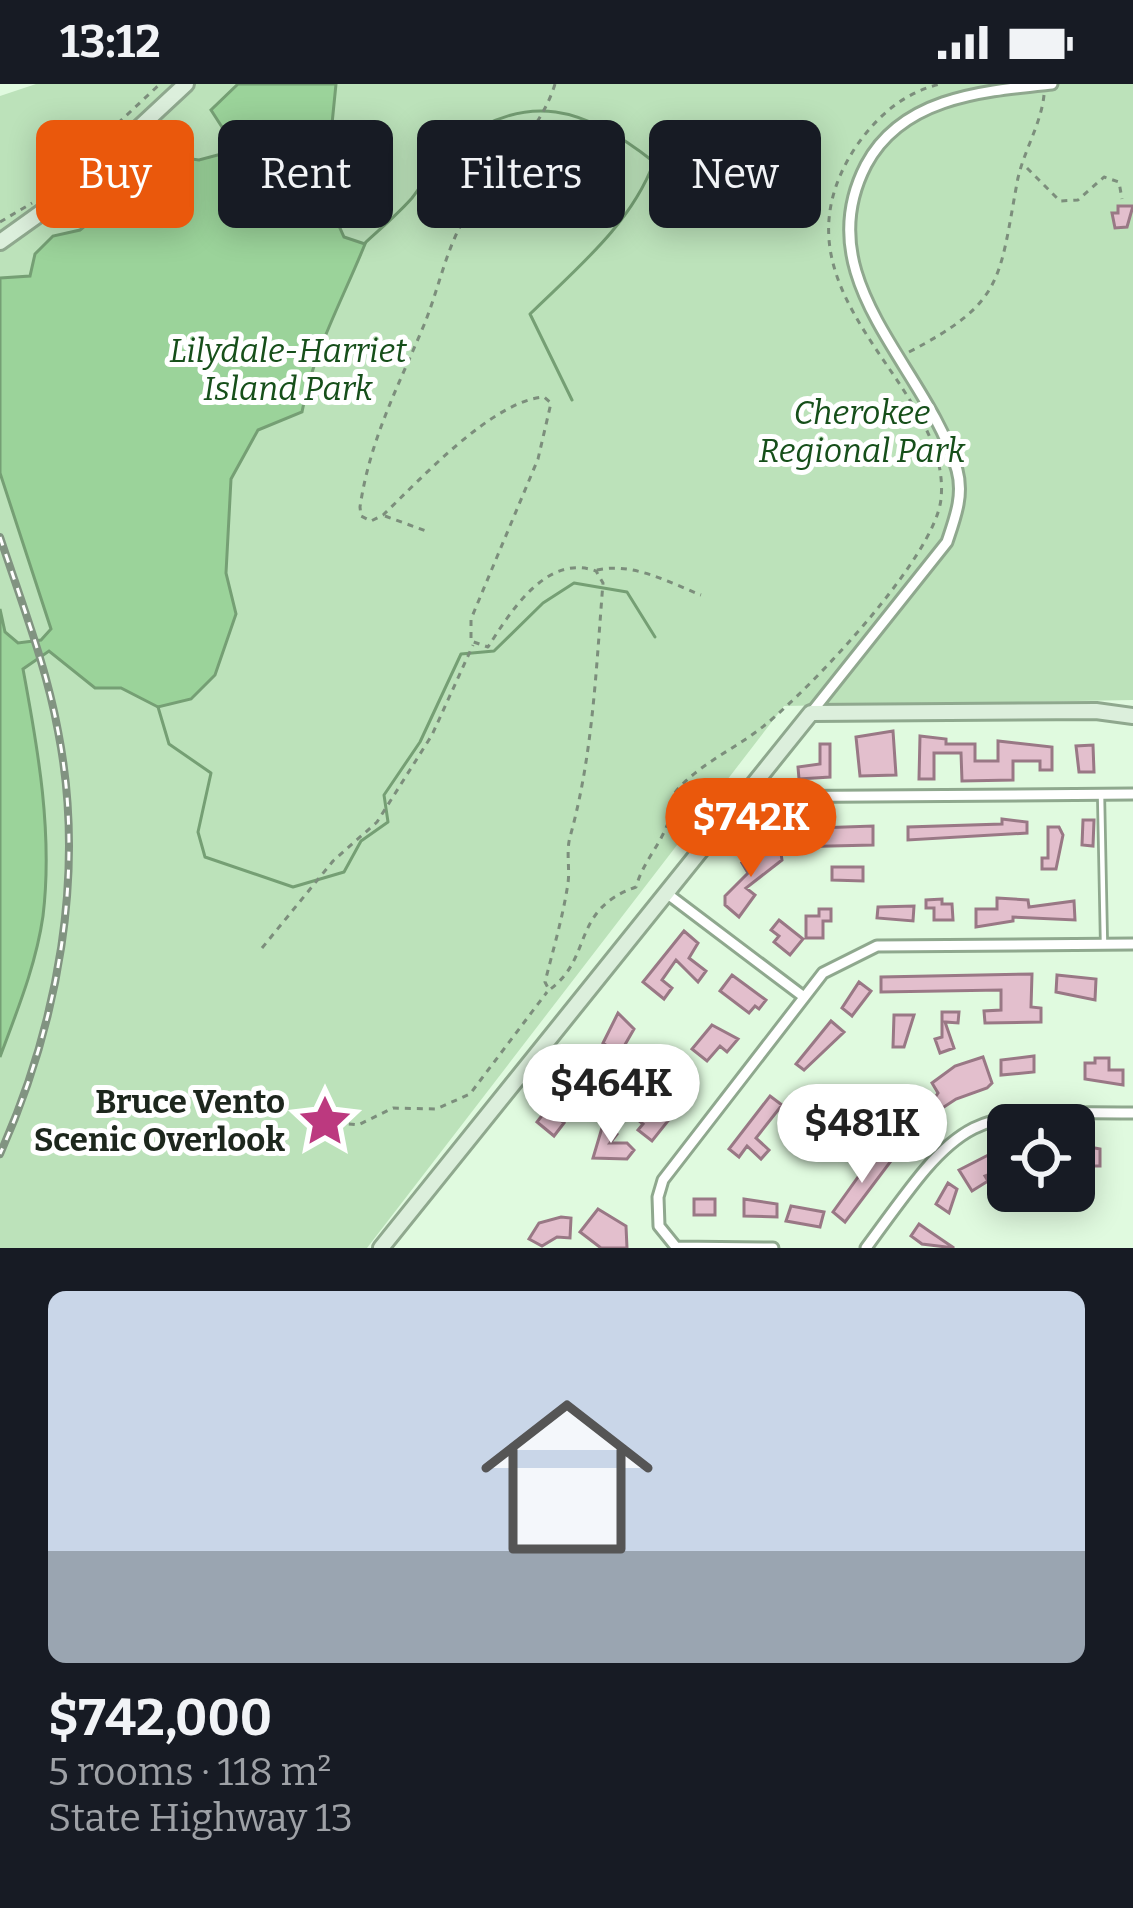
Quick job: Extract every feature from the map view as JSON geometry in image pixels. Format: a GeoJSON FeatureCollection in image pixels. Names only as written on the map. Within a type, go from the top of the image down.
{"type":"FeatureCollection","features":[{"type":"Feature","properties":{"kind":"street"},"geometry":{"type":"LineString","coordinates":[[0,242],[70,193],[186,84]]}},
{"type":"Feature","properties":{"kind":"street"},"geometry":{"type":"LineString","coordinates":[[381,1248],[947,542],[959,508],[958,473],[859,287],[848,227],[857,183],[874,150],[917,111],[956,98],[1052,84]]}},
{"type":"Feature","properties":{"kind":"street"},"geometry":{"type":"LineString","coordinates":[[811,713],[1096,711],[1133,716]]}},
{"type":"Feature","properties":{"kind":"street"},"geometry":{"type":"LineString","coordinates":[[742,797],[1133,794]]}},
{"type":"Feature","properties":{"kind":"street"},"geometry":{"type":"LineString","coordinates":[[665,892],[804,997]]}},
{"type":"Feature","properties":{"kind":"street"},"geometry":{"type":"LineString","coordinates":[[773,1248],[676,1247],[659,1226],[658,1197],[663,1180],[824,973],[877,946],[1133,944]]}},
{"type":"Feature","properties":{"kind":"street"},"geometry":{"type":"LineString","coordinates":[[866,1248],[926,1164],[970,1125],[1025,1111],[1133,1113]]}},
{"type":"Feature","properties":{"kind":"lane"},"geometry":{"type":"LineString","coordinates":[[1101,793],[1104,944]]}},
{"type":"Feature","properties":{"kind":"path"},"geometry":{"type":"LineString","coordinates":[[0,222],[72,172],[160,84]]}},
{"type":"Feature","properties":{"kind":"path"},"geometry":{"type":"LineString","coordinates":[[262,948],[333,861],[377,822],[432,735],[474,644],[471,619],[538,459],[551,403],[544,397],[526,398],[493,417],[383,514],[371,521],[361,517],[364,472],[396,378],[423,328],[462,223],[489,179],[547,110],[555,84]]}},
{"type":"Feature","properties":{"kind":"path"},"geometry":{"type":"LineString","coordinates":[[325,1121],[358,1125],[393,1108],[436,1109],[470,1094],[548,990],[572,974],[591,919],[620,893],[636,887],[644,860],[663,836],[673,794],[794,699],[922,549],[940,504],[932,449],[847,301],[832,240],[835,194],[862,138],[906,98],[940,84]]}},
{"type":"Feature","properties":{"kind":"path"},"geometry":{"type":"LineString","coordinates":[[908,353],[964,324],[983,304],[1015,217],[1017,177],[1025,168],[1044,95]]}},
{"type":"Feature","properties":{"kind":"path"},"geometry":{"type":"LineString","coordinates":[[1025,168],[1060,201],[1078,200],[1104,177],[1119,182],[1122,200]]}},
{"type":"Feature","properties":{"kind":"path"},"geometry":{"type":"LineString","coordinates":[[383,514],[426,531]]}},
{"type":"Feature","properties":{"kind":"path"},"geometry":{"type":"LineString","coordinates":[[474,644],[488,647],[545,576],[564,566],[596,571],[615,566],[701,595]]}},
{"type":"Feature","properties":{"kind":"path"},"geometry":{"type":"LineString","coordinates":[[548,990],[545,982],[569,878],[569,838],[580,818],[590,717],[598,689],[603,583],[596,571]]}},
{"type":"Feature","properties":{"kind":"path"},"geometry":{"type":"LineString","coordinates":[[807,685],[814,690]]}},
{"type":"Feature","properties":{"kind":"green space","name":"Lilydale-Harriet Island Park"},"geometry":{"type":"Polygon","coordinates":[[[36,84],[1133,84],[1133,700],[784,706],[367,1248],[0,1248],[0,96],[36,84]]]}},
{"type":"Feature","properties":{"kind":"shaded area"},"geometry":{"type":"Polygon","coordinates":[[[238,84],[336,84],[332,120],[218,121],[211,110],[238,84]]]}},
{"type":"Feature","properties":{"kind":"shaded area"},"geometry":{"type":"Polygon","coordinates":[[[218,155],[218,228],[340,228],[344,237],[365,244],[321,348],[302,412],[258,430],[231,479],[226,573],[236,614],[215,675],[191,699],[158,707],[121,688],[95,688],[49,651],[23,669],[42,792],[46,885],[36,952],[0,1057],[0,609],[5,632],[18,643],[41,640],[51,629],[0,473],[0,278],[30,276],[35,254],[53,236],[82,228],[194,228],[194,159],[218,155]]]}},
{"type":"Feature","properties":{"kind":"building"},"geometry":{"type":"Polygon","coordinates":[[[1118,206],[1133,206],[1127,227],[1115,228],[1112,213],[1118,213],[1118,206]]]}},
{"type":"Feature","properties":{"kind":"building"},"geometry":{"type":"Polygon","coordinates":[[[893,731],[896,775],[860,776],[856,737],[893,731]]]}},
{"type":"Feature","properties":{"kind":"building"},"geometry":{"type":"Polygon","coordinates":[[[920,736],[946,739],[946,744],[975,744],[975,761],[998,761],[998,741],[1052,747],[1052,770],[1040,770],[1040,761],[1013,761],[1013,780],[962,781],[961,753],[934,753],[934,779],[919,779],[920,736]]]}},
{"type":"Feature","properties":{"kind":"building"},"geometry":{"type":"Polygon","coordinates":[[[820,744],[830,744],[830,777],[799,779],[798,767],[820,764],[820,744]]]}},
{"type":"Feature","properties":{"kind":"building"},"geometry":{"type":"Polygon","coordinates":[[[1093,745],[1094,772],[1079,772],[1076,746],[1093,745]]]}},
{"type":"Feature","properties":{"kind":"building"},"geometry":{"type":"Polygon","coordinates":[[[1002,819],[1027,822],[1027,833],[908,840],[908,827],[1002,824],[1002,819]]]}},
{"type":"Feature","properties":{"kind":"building"},"geometry":{"type":"Polygon","coordinates":[[[1083,820],[1094,820],[1093,846],[1082,845],[1083,820]]]}},
{"type":"Feature","properties":{"kind":"building"},"geometry":{"type":"Polygon","coordinates":[[[873,826],[873,845],[788,847],[788,829],[873,826]]]}},
{"type":"Feature","properties":{"kind":"building"},"geometry":{"type":"Polygon","coordinates":[[[1048,827],[1059,827],[1063,835],[1056,869],[1042,869],[1042,858],[1048,858],[1048,827]]]}},
{"type":"Feature","properties":{"kind":"building"},"geometry":{"type":"Polygon","coordinates":[[[780,847],[782,860],[746,888],[755,895],[739,917],[725,905],[725,896],[748,873],[742,863],[780,847]]]}},
{"type":"Feature","properties":{"kind":"building"},"geometry":{"type":"Polygon","coordinates":[[[832,867],[863,867],[863,881],[832,880],[832,867]]]}},
{"type":"Feature","properties":{"kind":"building"},"geometry":{"type":"Polygon","coordinates":[[[997,898],[1028,900],[1029,907],[1074,901],[1075,920],[1013,917],[1013,921],[976,927],[976,909],[997,909],[997,898]]]}},
{"type":"Feature","properties":{"kind":"building"},"geometry":{"type":"Polygon","coordinates":[[[942,899],[942,904],[952,904],[953,920],[934,920],[934,908],[926,908],[926,900],[942,899]]]}},
{"type":"Feature","properties":{"kind":"building"},"geometry":{"type":"Polygon","coordinates":[[[914,906],[913,921],[877,918],[878,907],[914,906]]]}},
{"type":"Feature","properties":{"kind":"building"},"geometry":{"type":"Polygon","coordinates":[[[819,909],[831,909],[831,921],[823,921],[823,938],[806,938],[806,916],[819,916],[819,909]]]}},
{"type":"Feature","properties":{"kind":"building"},"geometry":{"type":"Polygon","coordinates":[[[779,920],[803,939],[790,955],[774,942],[779,936],[771,930],[779,920]]]}},
{"type":"Feature","properties":{"kind":"building"},"geometry":{"type":"Polygon","coordinates":[[[684,931],[698,943],[689,958],[706,971],[698,982],[676,960],[662,980],[672,988],[664,999],[643,982],[684,931]]]}},
{"type":"Feature","properties":{"kind":"building"},"geometry":{"type":"Polygon","coordinates":[[[1032,974],[1031,1007],[1041,1008],[1041,1022],[985,1023],[984,1011],[1001,1010],[1001,990],[881,992],[881,977],[1032,974]]]}},
{"type":"Feature","properties":{"kind":"building"},"geometry":{"type":"Polygon","coordinates":[[[732,975],[766,1000],[759,1009],[755,1006],[749,1013],[720,991],[732,975]]]}},
{"type":"Feature","properties":{"kind":"building"},"geometry":{"type":"Polygon","coordinates":[[[1057,975],[1096,979],[1095,1000],[1056,992],[1057,975]]]}},
{"type":"Feature","properties":{"kind":"building"},"geometry":{"type":"Polygon","coordinates":[[[859,982],[871,991],[852,1016],[842,1008],[859,982]]]}},
{"type":"Feature","properties":{"kind":"building"},"geometry":{"type":"Polygon","coordinates":[[[942,1012],[959,1012],[958,1023],[945,1022],[954,1048],[940,1053],[935,1039],[942,1037],[942,1012]]]}},
{"type":"Feature","properties":{"kind":"building"},"geometry":{"type":"Polygon","coordinates":[[[618,1013],[634,1029],[619,1055],[603,1043],[618,1013]]]}},
{"type":"Feature","properties":{"kind":"building"},"geometry":{"type":"Polygon","coordinates":[[[894,1015],[914,1015],[904,1047],[893,1047],[894,1015]]]}},
{"type":"Feature","properties":{"kind":"building"},"geometry":{"type":"Polygon","coordinates":[[[831,1021],[844,1032],[804,1070],[796,1064],[831,1021]]]}},
{"type":"Feature","properties":{"kind":"building"},"geometry":{"type":"Polygon","coordinates":[[[712,1025],[738,1039],[727,1052],[720,1046],[707,1061],[692,1049],[712,1025]]]}},
{"type":"Feature","properties":{"kind":"building"},"geometry":{"type":"Polygon","coordinates":[[[590,1055],[603,1065],[580,1089],[569,1081],[590,1055]]]}},
{"type":"Feature","properties":{"kind":"building"},"geometry":{"type":"Polygon","coordinates":[[[1034,1056],[1034,1072],[1001,1075],[1001,1060],[1034,1056]]]}},
{"type":"Feature","properties":{"kind":"building"},"geometry":{"type":"Polygon","coordinates":[[[983,1057],[992,1083],[987,1088],[956,1099],[918,1124],[922,1127],[910,1139],[898,1127],[934,1099],[938,1093],[932,1083],[955,1066],[983,1057]]]}},
{"type":"Feature","properties":{"kind":"building"},"geometry":{"type":"Polygon","coordinates":[[[1095,1058],[1109,1058],[1109,1070],[1123,1070],[1123,1085],[1085,1079],[1085,1063],[1095,1063],[1095,1058]]]}},
{"type":"Feature","properties":{"kind":"building"},"geometry":{"type":"Polygon","coordinates":[[[668,1084],[683,1095],[683,1102],[652,1141],[638,1130],[643,1124],[638,1120],[644,1112],[649,1116],[668,1084]]]}},
{"type":"Feature","properties":{"kind":"building"},"geometry":{"type":"Polygon","coordinates":[[[770,1096],[782,1105],[756,1138],[769,1150],[761,1159],[747,1146],[739,1157],[729,1149],[770,1096]]]}},
{"type":"Feature","properties":{"kind":"building"},"geometry":{"type":"Polygon","coordinates":[[[547,1109],[564,1123],[554,1136],[537,1122],[547,1109]]]}},
{"type":"Feature","properties":{"kind":"building"},"geometry":{"type":"Polygon","coordinates":[[[604,1121],[617,1134],[610,1143],[627,1143],[634,1150],[627,1159],[593,1158],[604,1121]]]}},
{"type":"Feature","properties":{"kind":"building"},"geometry":{"type":"Polygon","coordinates":[[[876,1152],[891,1161],[845,1222],[833,1212],[876,1152]]]}},
{"type":"Feature","properties":{"kind":"building"},"geometry":{"type":"Polygon","coordinates":[[[987,1156],[987,1182],[972,1191],[959,1170],[987,1156]]]}},
{"type":"Feature","properties":{"kind":"building"},"geometry":{"type":"Polygon","coordinates":[[[948,1183],[957,1189],[949,1213],[936,1204],[948,1183]]]}},
{"type":"Feature","properties":{"kind":"building"},"geometry":{"type":"Polygon","coordinates":[[[694,1199],[715,1199],[715,1215],[694,1215],[694,1199]]]}},
{"type":"Feature","properties":{"kind":"building"},"geometry":{"type":"Polygon","coordinates":[[[744,1199],[777,1204],[777,1217],[744,1216],[744,1199]]]}},
{"type":"Feature","properties":{"kind":"building"},"geometry":{"type":"Polygon","coordinates":[[[791,1206],[824,1212],[820,1227],[786,1221],[791,1206]]]}},
{"type":"Feature","properties":{"kind":"building"},"geometry":{"type":"Polygon","coordinates":[[[598,1209],[626,1226],[627,1248],[601,1248],[580,1232],[598,1209]]]}},
{"type":"Feature","properties":{"kind":"building"},"geometry":{"type":"Polygon","coordinates":[[[571,1218],[570,1238],[557,1237],[542,1246],[529,1239],[539,1223],[571,1218]]]}},
{"type":"Feature","properties":{"kind":"building"},"geometry":{"type":"Polygon","coordinates":[[[919,1224],[954,1248],[922,1244],[911,1236],[919,1224]]]}},
{"type":"Feature","properties":{"kind":"waterway"},"geometry":{"type":"LineString","coordinates":[[365,243],[412,198],[446,151],[506,116],[556,112],[580,118],[629,143],[654,162],[632,205],[584,262],[530,314],[572,400]]}},
{"type":"Feature","properties":{"kind":"waterway"},"geometry":{"type":"LineString","coordinates":[[158,707],[169,744],[211,773],[198,832],[205,857],[293,887],[344,872],[361,841],[388,822],[384,795],[420,742],[461,654],[494,651],[543,603],[574,583],[627,592],[655,637]]}},
{"type":"Feature","properties":{"kind":"railway"},"geometry":{"type":"LineString","coordinates":[[0,537],[53,706],[69,839],[61,947],[51,1000],[0,1154]]}},
{"type":"Feature","properties":{"kind":"place","name":"Bruce Vento Scenic Overlook"},"geometry":{"type":"Point","coordinates":[325,1121]}},
{"type":"Feature","properties":{"kind":"park label","name":"Cherokee Regional Park"},"geometry":{"type":"Point","coordinates":[862,432]}}]}
